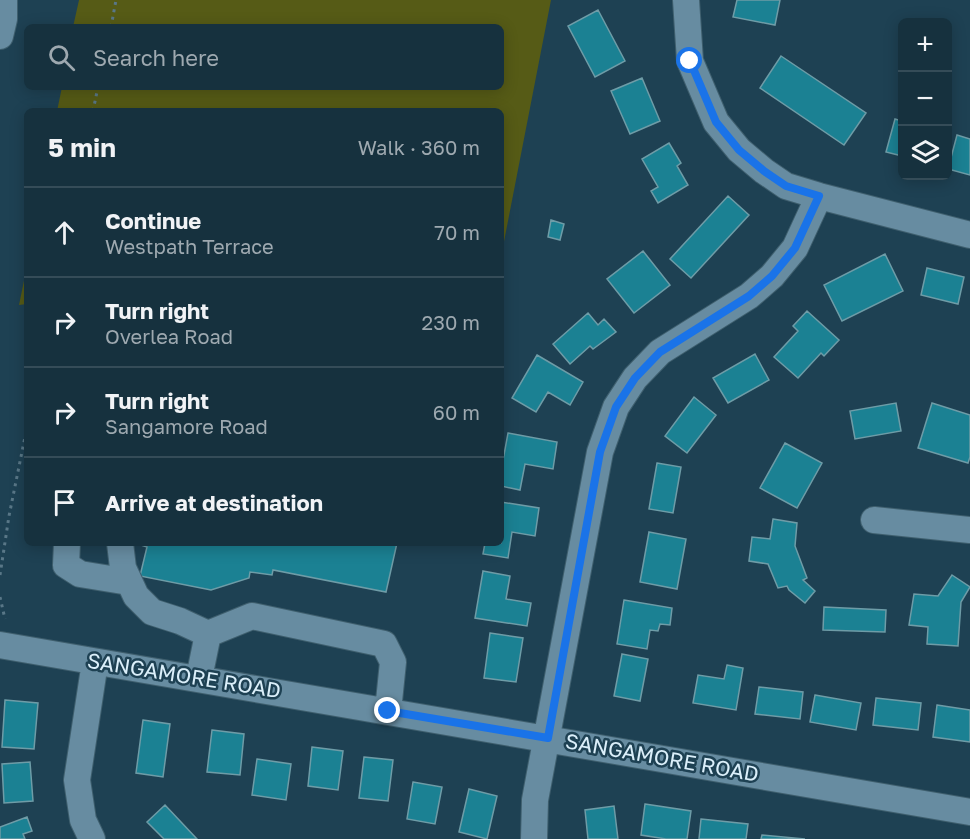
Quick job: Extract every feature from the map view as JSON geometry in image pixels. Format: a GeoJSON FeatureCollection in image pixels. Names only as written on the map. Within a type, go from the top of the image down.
{"type":"FeatureCollection","features":[{"type":"Feature","properties":{"kind":"street"},"geometry":{"type":"LineString","coordinates":[[0,36],[4,19],[4,0]]}},
{"type":"Feature","properties":{"kind":"street"},"geometry":{"type":"LineString","coordinates":[[685,0],[690,61],[716,122],[739,150],[764,171],[786,186],[970,235]]}},
{"type":"Feature","properties":{"kind":"street"},"geometry":{"type":"LineString","coordinates":[[534,839],[535,800],[600,452],[616,407],[635,378],[660,352],[749,296],[772,276],[795,248],[819,196]]}},
{"type":"Feature","properties":{"kind":"street"},"geometry":{"type":"LineString","coordinates":[[874,520],[970,530]]}},
{"type":"Feature","properties":{"kind":"street"},"geometry":{"type":"LineString","coordinates":[[67,546],[66,565],[80,574],[129,582]]}},
{"type":"Feature","properties":{"kind":"street"},"geometry":{"type":"LineString","coordinates":[[120,546],[123,568],[136,596],[152,612],[180,621],[208,634],[252,616],[384,644],[393,662],[388,711]]}},
{"type":"Feature","properties":{"kind":"street"},"geometry":{"type":"LineString","coordinates":[[199,678],[208,634]]}},
{"type":"Feature","properties":{"kind":"street","name":"SANGAMORE ROAD"},"geometry":{"type":"LineString","coordinates":[[0,645],[970,812]]}},
{"type":"Feature","properties":{"kind":"street"},"geometry":{"type":"LineString","coordinates":[[92,839],[83,820],[77,780],[95,662]]}},
{"type":"Feature","properties":{"kind":"path"},"geometry":{"type":"LineString","coordinates":[[112,24],[116,0]]}},
{"type":"Feature","properties":{"kind":"path"},"geometry":{"type":"LineString","coordinates":[[94,108],[97,90]]}},
{"type":"Feature","properties":{"kind":"path"},"geometry":{"type":"LineString","coordinates":[[0,575],[24,442]]}},
{"type":"Feature","properties":{"kind":"path"},"geometry":{"type":"LineString","coordinates":[[0,597],[5,619]]}},
{"type":"Feature","properties":{"kind":"green space"},"geometry":{"type":"Polygon","coordinates":[[[79,0],[551,0],[504,242],[504,108],[58,108],[61,90],[504,90],[504,24],[74,24],[79,0]]]}},
{"type":"Feature","properties":{"kind":"green space"},"geometry":{"type":"Polygon","coordinates":[[[24,281],[24,304],[19,305],[24,281]]]}},
{"type":"Feature","properties":{"kind":"building"},"geometry":{"type":"Polygon","coordinates":[[[737,0],[780,0],[775,25],[733,17],[737,0]]]}},
{"type":"Feature","properties":{"kind":"building"},"geometry":{"type":"Polygon","coordinates":[[[598,10],[625,61],[595,77],[568,26],[598,10]]]}},
{"type":"Feature","properties":{"kind":"building"},"geometry":{"type":"Polygon","coordinates":[[[781,56],[866,113],[844,145],[760,88],[781,56]]]}},
{"type":"Feature","properties":{"kind":"building"},"geometry":{"type":"Polygon","coordinates":[[[642,78],[660,121],[630,134],[611,91],[642,78]]]}},
{"type":"Feature","properties":{"kind":"building"},"geometry":{"type":"Polygon","coordinates":[[[895,119],[898,120],[898,155],[886,152],[895,119]]]}},
{"type":"Feature","properties":{"kind":"building"},"geometry":{"type":"Polygon","coordinates":[[[957,135],[970,139],[970,175],[952,170],[952,154],[957,135]]]}},
{"type":"Feature","properties":{"kind":"building"},"geometry":{"type":"Polygon","coordinates":[[[669,143],[681,163],[677,166],[688,185],[658,203],[651,191],[658,187],[642,159],[669,143]]]}},
{"type":"Feature","properties":{"kind":"building"},"geometry":{"type":"Polygon","coordinates":[[[728,196],[749,215],[691,278],[670,259],[728,196]]]}},
{"type":"Feature","properties":{"kind":"building"},"geometry":{"type":"Polygon","coordinates":[[[551,220],[564,224],[560,240],[548,237],[551,220]]]}},
{"type":"Feature","properties":{"kind":"building"},"geometry":{"type":"Polygon","coordinates":[[[643,251],[670,285],[634,313],[607,279],[643,251]]]}},
{"type":"Feature","properties":{"kind":"building"},"geometry":{"type":"Polygon","coordinates":[[[885,254],[903,291],[842,321],[824,285],[885,254]]]}},
{"type":"Feature","properties":{"kind":"building"},"geometry":{"type":"Polygon","coordinates":[[[927,268],[964,277],[958,304],[921,295],[927,268]]]}},
{"type":"Feature","properties":{"kind":"building"},"geometry":{"type":"Polygon","coordinates":[[[807,311],[839,340],[824,356],[821,353],[798,378],[774,357],[798,331],[793,326],[807,311]]]}},
{"type":"Feature","properties":{"kind":"building"},"geometry":{"type":"Polygon","coordinates":[[[588,313],[598,325],[604,319],[616,332],[593,349],[590,346],[570,364],[553,344],[588,313]]]}},
{"type":"Feature","properties":{"kind":"building"},"geometry":{"type":"Polygon","coordinates":[[[755,354],[769,380],[728,403],[713,378],[755,354]]]}},
{"type":"Feature","properties":{"kind":"building"},"geometry":{"type":"Polygon","coordinates":[[[537,355],[583,382],[570,405],[548,392],[536,412],[512,398],[537,355]]]}},
{"type":"Feature","properties":{"kind":"building"},"geometry":{"type":"Polygon","coordinates":[[[694,397],[716,415],[687,453],[665,436],[694,397]]]}},
{"type":"Feature","properties":{"kind":"building"},"geometry":{"type":"Polygon","coordinates":[[[896,403],[901,431],[855,439],[850,411],[896,403]]]}},
{"type":"Feature","properties":{"kind":"building"},"geometry":{"type":"Polygon","coordinates":[[[932,403],[970,415],[968,463],[918,448],[932,403]]]}},
{"type":"Feature","properties":{"kind":"building"},"geometry":{"type":"Polygon","coordinates":[[[508,433],[557,442],[553,469],[525,464],[520,490],[504,487],[504,455],[508,433]]]}},
{"type":"Feature","properties":{"kind":"building"},"geometry":{"type":"Polygon","coordinates":[[[785,443],[822,463],[797,508],[760,488],[785,443]]]}},
{"type":"Feature","properties":{"kind":"building"},"geometry":{"type":"Polygon","coordinates":[[[657,463],[681,467],[673,513],[649,509],[657,463]]]}},
{"type":"Feature","properties":{"kind":"building"},"geometry":{"type":"Polygon","coordinates":[[[504,502],[539,508],[535,536],[512,532],[508,558],[483,554],[484,546],[504,546],[504,502]]]}},
{"type":"Feature","properties":{"kind":"building"},"geometry":{"type":"Polygon","coordinates":[[[773,519],[797,523],[795,546],[807,578],[803,580],[815,591],[805,603],[787,586],[778,588],[768,564],[749,561],[752,537],[770,539],[773,519]]]}},
{"type":"Feature","properties":{"kind":"building"},"geometry":{"type":"Polygon","coordinates":[[[649,532],[686,539],[677,589],[640,582],[649,532]]]}},
{"type":"Feature","properties":{"kind":"building"},"geometry":{"type":"Polygon","coordinates":[[[144,546],[396,546],[386,592],[273,570],[272,575],[250,572],[249,578],[211,590],[140,576],[147,547],[144,546]]]}},
{"type":"Feature","properties":{"kind":"building"},"geometry":{"type":"Polygon","coordinates":[[[483,571],[510,576],[506,599],[531,603],[527,626],[475,618],[483,571]]]}},
{"type":"Feature","properties":{"kind":"building"},"geometry":{"type":"Polygon","coordinates":[[[952,575],[970,587],[961,602],[958,646],[927,644],[928,627],[909,625],[914,594],[938,596],[952,575]]]}},
{"type":"Feature","properties":{"kind":"building"},"geometry":{"type":"Polygon","coordinates":[[[624,600],[672,608],[670,625],[660,624],[658,631],[650,630],[647,649],[617,644],[624,600]]]}},
{"type":"Feature","properties":{"kind":"building"},"geometry":{"type":"Polygon","coordinates":[[[824,607],[886,610],[885,632],[823,630],[824,607]]]}},
{"type":"Feature","properties":{"kind":"building"},"geometry":{"type":"Polygon","coordinates":[[[490,633],[523,638],[516,682],[484,678],[490,633]]]}},
{"type":"Feature","properties":{"kind":"building"},"geometry":{"type":"Polygon","coordinates":[[[622,654],[648,659],[640,701],[614,696],[622,654]]]}},
{"type":"Feature","properties":{"kind":"building"},"geometry":{"type":"Polygon","coordinates":[[[727,665],[743,668],[736,710],[693,703],[698,675],[724,679],[727,665]]]}},
{"type":"Feature","properties":{"kind":"building"},"geometry":{"type":"Polygon","coordinates":[[[759,687],[803,692],[800,719],[755,714],[759,687]]]}},
{"type":"Feature","properties":{"kind":"building"},"geometry":{"type":"Polygon","coordinates":[[[815,695],[861,703],[856,730],[810,722],[815,695]]]}},
{"type":"Feature","properties":{"kind":"building"},"geometry":{"type":"Polygon","coordinates":[[[876,698],[921,703],[918,730],[873,725],[876,698]]]}},
{"type":"Feature","properties":{"kind":"building"},"geometry":{"type":"Polygon","coordinates":[[[5,700],[38,703],[34,749],[2,747],[5,700]]]}},
{"type":"Feature","properties":{"kind":"building"},"geometry":{"type":"Polygon","coordinates":[[[937,705],[970,710],[970,742],[933,737],[937,705]]]}},
{"type":"Feature","properties":{"kind":"building"},"geometry":{"type":"Polygon","coordinates":[[[143,720],[170,724],[163,777],[136,773],[143,720]]]}},
{"type":"Feature","properties":{"kind":"building"},"geometry":{"type":"Polygon","coordinates":[[[212,730],[244,734],[240,775],[207,772],[212,730]]]}},
{"type":"Feature","properties":{"kind":"building"},"geometry":{"type":"Polygon","coordinates":[[[312,747],[343,751],[338,790],[308,786],[312,747]]]}},
{"type":"Feature","properties":{"kind":"building"},"geometry":{"type":"Polygon","coordinates":[[[364,757],[393,760],[388,801],[359,798],[364,757]]]}},
{"type":"Feature","properties":{"kind":"building"},"geometry":{"type":"Polygon","coordinates":[[[257,759],[291,764],[286,800],[252,795],[257,759]]]}},
{"type":"Feature","properties":{"kind":"building"},"geometry":{"type":"Polygon","coordinates":[[[30,762],[33,801],[4,803],[2,764],[30,762]]]}},
{"type":"Feature","properties":{"kind":"building"},"geometry":{"type":"Polygon","coordinates":[[[413,782],[442,787],[435,824],[407,819],[413,782]]]}},
{"type":"Feature","properties":{"kind":"building"},"geometry":{"type":"Polygon","coordinates":[[[469,789],[497,796],[487,839],[459,832],[469,789]]]}},
{"type":"Feature","properties":{"kind":"building"},"geometry":{"type":"Polygon","coordinates":[[[645,804],[691,811],[687,839],[666,839],[641,835],[645,804]]]}},
{"type":"Feature","properties":{"kind":"building"},"geometry":{"type":"Polygon","coordinates":[[[165,805],[197,839],[164,839],[147,822],[165,805]]]}},
{"type":"Feature","properties":{"kind":"building"},"geometry":{"type":"Polygon","coordinates":[[[614,806],[618,839],[588,839],[585,810],[614,806]]]}},
{"type":"Feature","properties":{"kind":"building"},"geometry":{"type":"Polygon","coordinates":[[[27,817],[32,831],[23,834],[25,839],[0,839],[0,827],[27,817]]]}},
{"type":"Feature","properties":{"kind":"building"},"geometry":{"type":"Polygon","coordinates":[[[701,819],[748,824],[746,839],[699,839],[701,819]]]}},
{"type":"Feature","properties":{"kind":"building"},"geometry":{"type":"Polygon","coordinates":[[[762,835],[805,839],[761,839],[762,835]]]}},
{"type":"Feature","properties":{"kind":"route"},"geometry":{"type":"LineString","coordinates":[[388,711],[548,738],[600,452],[616,407],[635,378],[660,352],[749,296],[772,276],[795,248],[819,196],[786,186],[739,150],[716,122],[690,61]]}}]}
